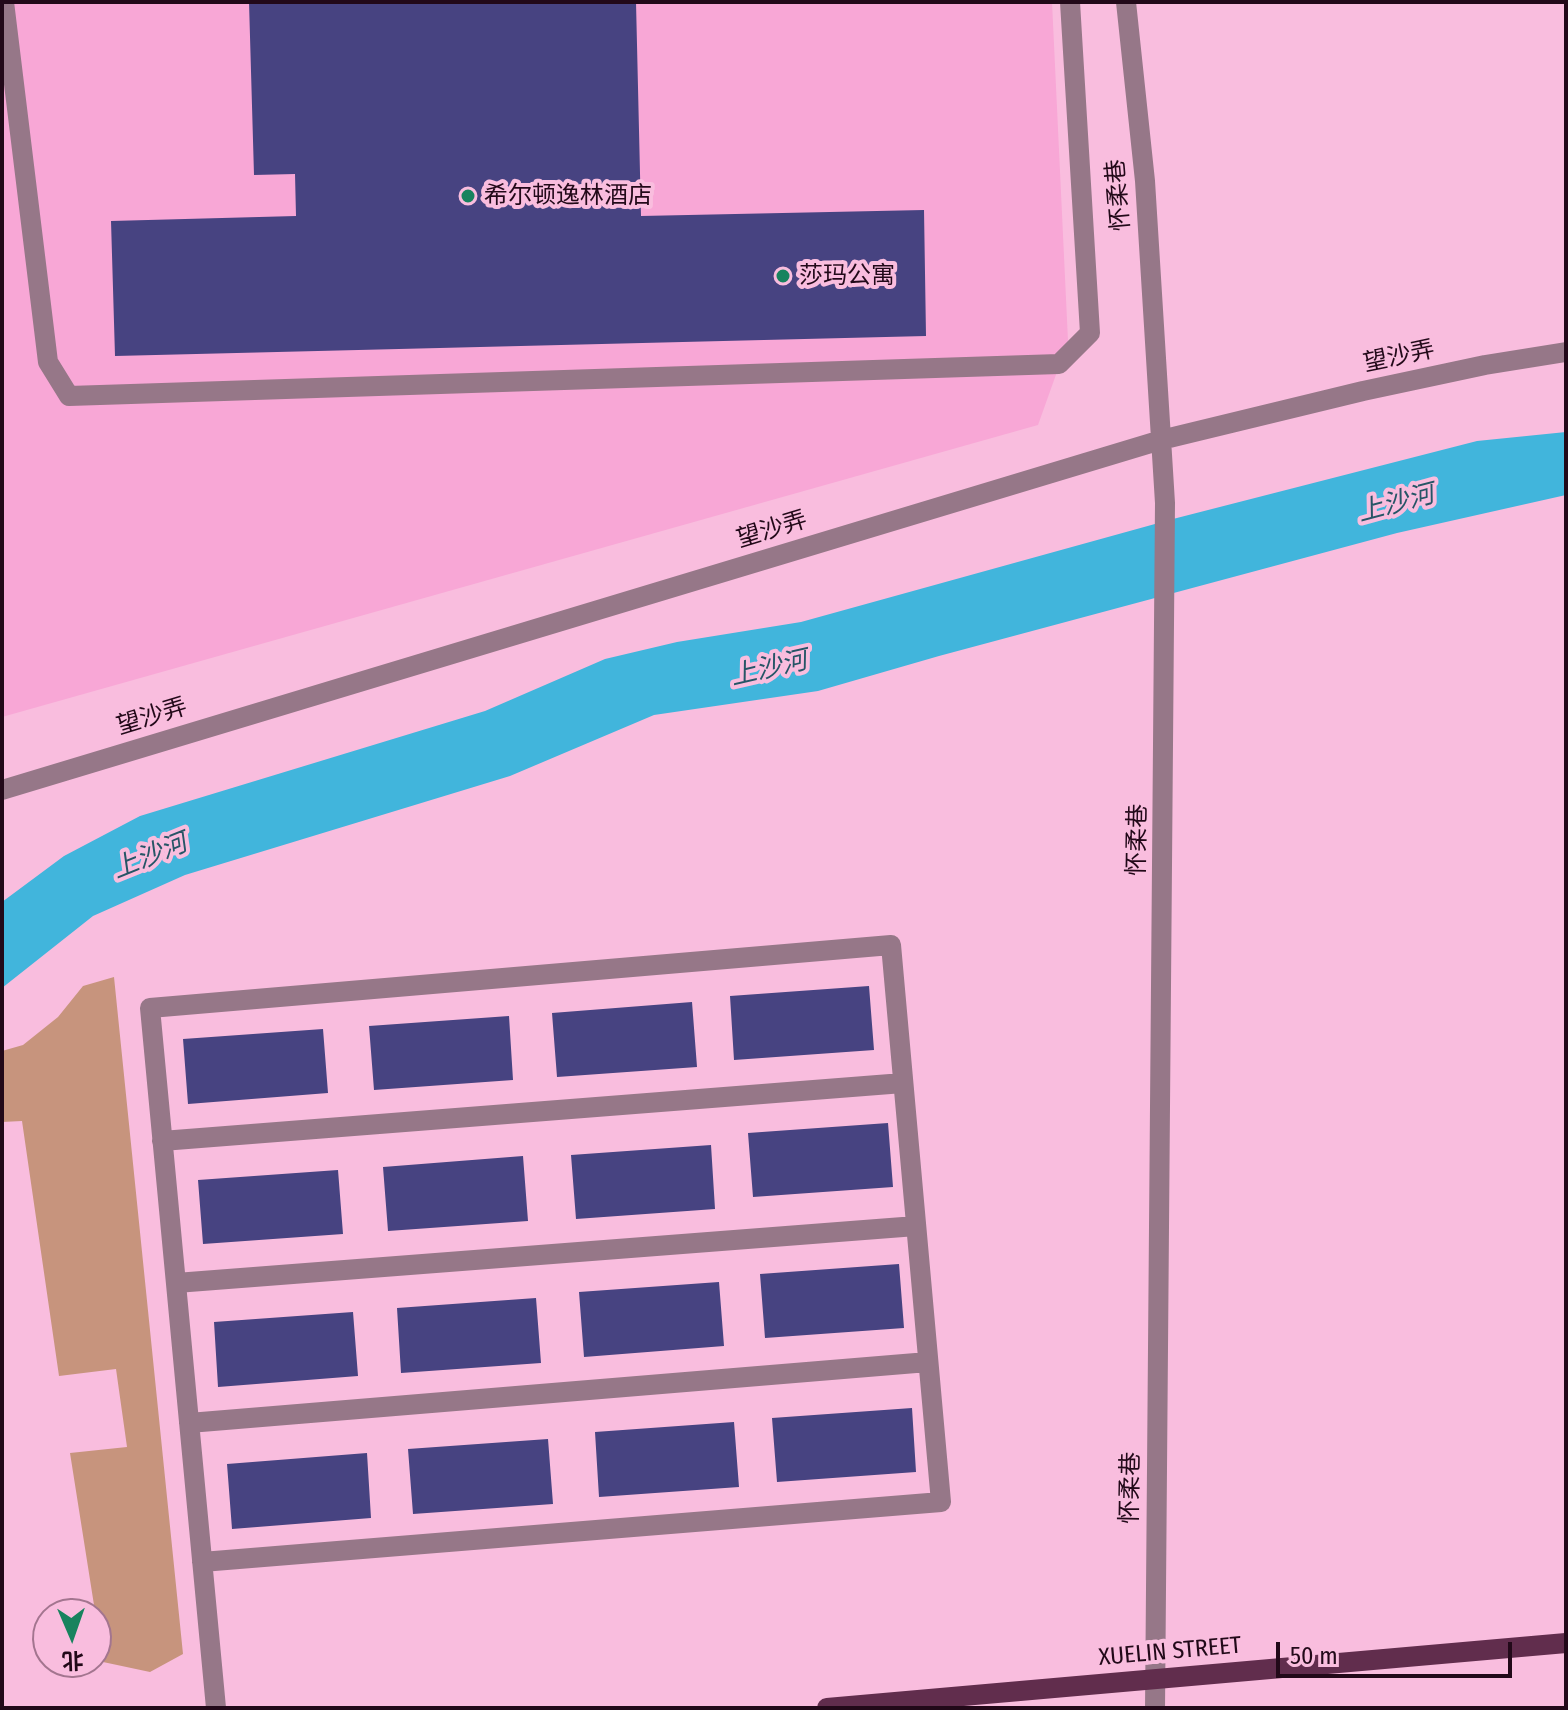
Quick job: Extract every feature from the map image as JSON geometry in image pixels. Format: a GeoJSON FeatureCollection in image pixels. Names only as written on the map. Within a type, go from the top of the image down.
{"type":"FeatureCollection","features":[{"type":"Feature","properties":{"kind":"main road","name":"XUELIN STREET"},"geometry":{"type":"LineString","coordinates":[[827,1708],[1566,1643]]}},
{"type":"Feature","properties":{"kind":"street"},"geometry":{"type":"LineString","coordinates":[[4,2],[48,362],[69,396],[1059,364],[1090,333],[1070,2]]}},
{"type":"Feature","properties":{"kind":"street","name":"怀柔巷"},"geometry":{"type":"LineString","coordinates":[[1126,2],[1145,181],[1165,503],[1155,1708]]}},
{"type":"Feature","properties":{"kind":"street","name":"望沙弄"},"geometry":{"type":"LineString","coordinates":[[2,790],[1161,440],[1439,375],[1566,352]]}},
{"type":"Feature","properties":{"kind":"street"},"geometry":{"type":"LineString","coordinates":[[202,1562],[941,1502],[891,945],[150,1008],[162,1141],[176,1283],[202,1562],[216,1708]]}},
{"type":"Feature","properties":{"kind":"street"},"geometry":{"type":"LineString","coordinates":[[162,1141],[903,1083]]}},
{"type":"Feature","properties":{"kind":"street"},"geometry":{"type":"LineString","coordinates":[[176,1283],[916,1226]]}},
{"type":"Feature","properties":{"kind":"street"},"geometry":{"type":"LineString","coordinates":[[189,1423],[928,1362]]}},
{"type":"Feature","properties":{"kind":"shaded area"},"geometry":{"type":"Polygon","coordinates":[[[2,2],[1052,2],[1068,341],[1038,425],[2,717],[2,2]]]}},
{"type":"Feature","properties":{"kind":"shaded area"},"geometry":{"type":"Polygon","coordinates":[[[114,977],[183,1654],[150,1672],[112,1664],[112,1598],[93,1598],[70,1453],[127,1447],[116,1369],[59,1376],[22,1121],[2,1122],[2,1051],[23,1045],[58,1017],[83,986],[114,977]]]}},
{"type":"Feature","properties":{"kind":"water","name":"上沙河"},"geometry":{"type":"Polygon","coordinates":[[[1566,432],[1566,495],[1397,533],[818,691],[654,715],[510,776],[185,875],[93,916],[2,988],[2,902],[64,856],[140,816],[485,711],[605,659],[677,642],[801,622],[1173,519],[1477,441],[1566,432]]]}},
{"type":"Feature","properties":{"kind":"building","name":"希尔顿逸林酒店"},"geometry":{"type":"Polygon","coordinates":[[[249,2],[636,2],[641,216],[924,210],[926,336],[115,356],[111,221],[296,216],[295,174],[254,175],[249,2]]]}},
{"type":"Feature","properties":{"kind":"building"},"geometry":{"type":"Polygon","coordinates":[[[869,986],[874,1050],[734,1060],[730,996],[869,986]]]}},
{"type":"Feature","properties":{"kind":"building"},"geometry":{"type":"Polygon","coordinates":[[[692,1002],[697,1067],[557,1077],[552,1013],[692,1002]]]}},
{"type":"Feature","properties":{"kind":"building"},"geometry":{"type":"Polygon","coordinates":[[[509,1016],[513,1080],[374,1090],[369,1026],[509,1016]]]}},
{"type":"Feature","properties":{"kind":"building"},"geometry":{"type":"Polygon","coordinates":[[[323,1029],[328,1093],[188,1104],[183,1039],[323,1029]]]}},
{"type":"Feature","properties":{"kind":"building"},"geometry":{"type":"Polygon","coordinates":[[[888,1123],[893,1187],[753,1197],[748,1133],[888,1123]]]}},
{"type":"Feature","properties":{"kind":"building"},"geometry":{"type":"Polygon","coordinates":[[[711,1145],[715,1209],[576,1219],[571,1155],[711,1145]]]}},
{"type":"Feature","properties":{"kind":"building"},"geometry":{"type":"Polygon","coordinates":[[[523,1156],[528,1221],[388,1231],[383,1167],[523,1156]]]}},
{"type":"Feature","properties":{"kind":"building"},"geometry":{"type":"Polygon","coordinates":[[[338,1170],[343,1234],[203,1244],[198,1180],[338,1170]]]}},
{"type":"Feature","properties":{"kind":"building"},"geometry":{"type":"Polygon","coordinates":[[[899,1264],[904,1328],[765,1338],[760,1274],[899,1264]]]}},
{"type":"Feature","properties":{"kind":"building"},"geometry":{"type":"Polygon","coordinates":[[[719,1282],[724,1346],[584,1357],[579,1292],[719,1282]]]}},
{"type":"Feature","properties":{"kind":"building"},"geometry":{"type":"Polygon","coordinates":[[[536,1298],[541,1363],[401,1373],[397,1308],[536,1298]]]}},
{"type":"Feature","properties":{"kind":"building"},"geometry":{"type":"Polygon","coordinates":[[[353,1312],[358,1376],[218,1387],[214,1322],[353,1312]]]}},
{"type":"Feature","properties":{"kind":"building"},"geometry":{"type":"Polygon","coordinates":[[[912,1408],[916,1472],[777,1482],[772,1418],[912,1408]]]}},
{"type":"Feature","properties":{"kind":"building"},"geometry":{"type":"Polygon","coordinates":[[[734,1422],[739,1487],[599,1497],[595,1432],[734,1422]]]}},
{"type":"Feature","properties":{"kind":"building"},"geometry":{"type":"Polygon","coordinates":[[[548,1439],[553,1504],[413,1514],[408,1449],[548,1439]]]}},
{"type":"Feature","properties":{"kind":"building"},"geometry":{"type":"Polygon","coordinates":[[[367,1453],[371,1518],[232,1529],[227,1464],[367,1453]]]}},
{"type":"Feature","properties":{"kind":"place","name":"希尔顿逸林酒店"},"geometry":{"type":"Point","coordinates":[468,196]}},
{"type":"Feature","properties":{"kind":"place","name":"莎玛公寓"},"geometry":{"type":"Point","coordinates":[783,276]}}]}
